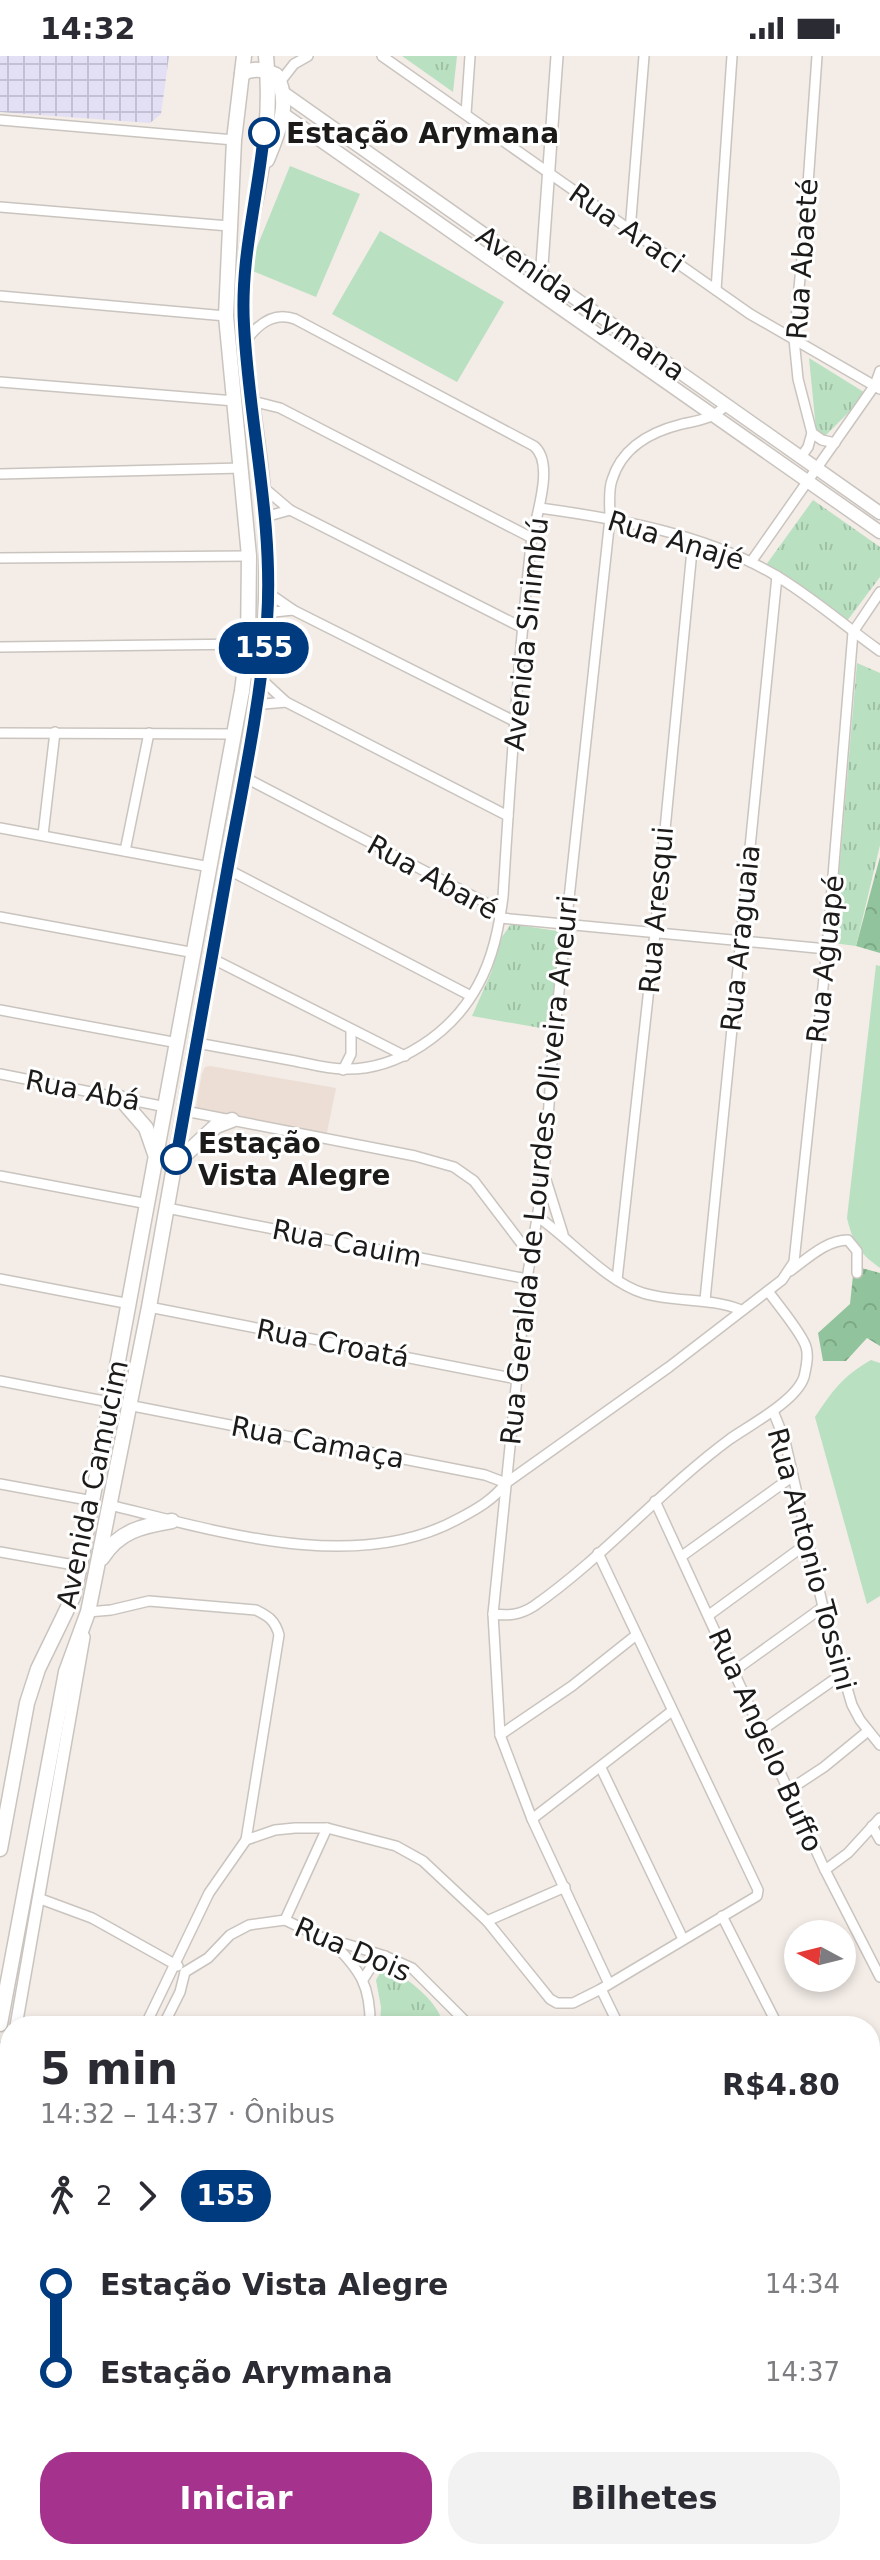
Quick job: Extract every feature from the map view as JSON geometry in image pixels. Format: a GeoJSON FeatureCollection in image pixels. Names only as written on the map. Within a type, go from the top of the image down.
{"type":"FeatureCollection","features":[{"type":"Feature","properties":{"kind":"main road","name":"Avenida Camucim"},"geometry":{"type":"LineString","coordinates":[[0,1849],[27,1703],[38,1669],[63,1623],[80,1566],[235,734],[248,644],[249,556],[226,316],[232,168],[244,56]]}},
{"type":"Feature","properties":{"kind":"main road"},"geometry":{"type":"LineString","coordinates":[[242,74],[267,64]]}},
{"type":"Feature","properties":{"kind":"main road"},"geometry":{"type":"LineString","coordinates":[[260,175],[283,114],[281,87],[267,64]]}},
{"type":"Feature","properties":{"kind":"main road"},"geometry":{"type":"LineString","coordinates":[[260,175],[267,64]]}},
{"type":"Feature","properties":{"kind":"main road","name":"Avenida Arymana"},"geometry":{"type":"LineString","coordinates":[[281,87],[880,513]]}},
{"type":"Feature","properties":{"kind":"main road","name":"Avenida Arymana"},"geometry":{"type":"LineString","coordinates":[[283,114],[880,532]]}},
{"type":"Feature","properties":{"kind":"main road"},"geometry":{"type":"LineString","coordinates":[[232,168],[248,178],[260,175]]}},
{"type":"Feature","properties":{"kind":"main road","name":"Avenida Camucim"},"geometry":{"type":"LineString","coordinates":[[2,2016],[66,1672],[88,1612],[149,1307],[261,679],[267,618],[265,517],[245,342],[245,256],[260,175]]}},
{"type":"Feature","properties":{"kind":"main road"},"geometry":{"type":"LineString","coordinates":[[235,401],[252,401]]}},
{"type":"Feature","properties":{"kind":"main road"},"geometry":{"type":"LineString","coordinates":[[235,734],[252,734]]}},
{"type":"Feature","properties":{"kind":"main road"},"geometry":{"type":"LineString","coordinates":[[178,1043],[197,1043]]}},
{"type":"Feature","properties":{"kind":"main road"},"geometry":{"type":"LineString","coordinates":[[120,1098],[146,1128],[156,1160]]}},
{"type":"Feature","properties":{"kind":"main road"},"geometry":{"type":"LineString","coordinates":[[166,1107],[185,1111]]}},
{"type":"Feature","properties":{"kind":"main road"},"geometry":{"type":"LineString","coordinates":[[176,1163],[216,1126],[232,1120]]}},
{"type":"Feature","properties":{"kind":"main road"},"geometry":{"type":"LineString","coordinates":[[130,1304],[149,1307]]}},
{"type":"Feature","properties":{"kind":"main road"},"geometry":{"type":"LineString","coordinates":[[93,1501],[110,1505]]}},
{"type":"Feature","properties":{"kind":"main road"},"geometry":{"type":"LineString","coordinates":[[96,1573],[111,1544],[125,1533],[141,1526],[172,1521]]}},
{"type":"Feature","properties":{"kind":"street"},"geometry":{"type":"LineString","coordinates":[[281,87],[294,64],[308,56]]}},
{"type":"Feature","properties":{"kind":"street","name":"Rua Araci"},"geometry":{"type":"LineString","coordinates":[[382,56],[716,290],[877,387]]}},
{"type":"Feature","properties":{"kind":"street"},"geometry":{"type":"LineString","coordinates":[[466,114],[470,56]]}},
{"type":"Feature","properties":{"kind":"street"},"geometry":{"type":"LineString","coordinates":[[540,293],[557,56]]}},
{"type":"Feature","properties":{"kind":"street"},"geometry":{"type":"LineString","coordinates":[[630,231],[644,56]]}},
{"type":"Feature","properties":{"kind":"street"},"geometry":{"type":"LineString","coordinates":[[716,290],[732,56]]}},
{"type":"Feature","properties":{"kind":"street","name":"Rua Abaeté"},"geometry":{"type":"LineString","coordinates":[[812,433],[798,379],[794,339],[817,56]]}},
{"type":"Feature","properties":{"kind":"street"},"geometry":{"type":"LineString","coordinates":[[0,120],[234,140]]}},
{"type":"Feature","properties":{"kind":"street"},"geometry":{"type":"LineString","coordinates":[[0,207],[229,226]]}},
{"type":"Feature","properties":{"kind":"street"},"geometry":{"type":"LineString","coordinates":[[0,296],[226,316]]}},
{"type":"Feature","properties":{"kind":"street","name":"Avenida Sinimbú"},"geometry":{"type":"LineString","coordinates":[[197,1043],[343,1070],[383,1064],[405,1056],[441,1029],[471,996],[492,951],[501,918],[521,627],[532,538],[540,508],[543,458],[540,451],[515,435],[286,315],[262,323],[245,342]]}},
{"type":"Feature","properties":{"kind":"street"},"geometry":{"type":"LineString","coordinates":[[751,562],[877,387],[880,371]]}},
{"type":"Feature","properties":{"kind":"street"},"geometry":{"type":"LineString","coordinates":[[0,382],[235,401]]}},
{"type":"Feature","properties":{"kind":"street"},"geometry":{"type":"LineString","coordinates":[[252,401],[280,408],[532,538]]}},
{"type":"Feature","properties":{"kind":"street"},"geometry":{"type":"LineString","coordinates":[[716,417],[726,405]]}},
{"type":"Feature","properties":{"kind":"street","name":"Rua Geralda de Lourdes Oliveira Aneuri"},"geometry":{"type":"LineString","coordinates":[[615,2016],[500,1735],[493,1614],[527,1279],[544,1175],[553,1047],[610,518],[611,482],[623,456],[645,437],[671,427],[716,417]]}},
{"type":"Feature","properties":{"kind":"street"},"geometry":{"type":"LineString","coordinates":[[801,457],[812,433],[822,440],[835,443]]}},
{"type":"Feature","properties":{"kind":"street"},"geometry":{"type":"LineString","coordinates":[[0,474],[242,468]]}},
{"type":"Feature","properties":{"kind":"street"},"geometry":{"type":"LineString","coordinates":[[263,487],[290,510],[521,627]]}},
{"type":"Feature","properties":{"kind":"street","name":"Rua Anajé"},"geometry":{"type":"LineString","coordinates":[[540,508],[610,518],[693,540],[751,562],[777,576],[880,651]]}},
{"type":"Feature","properties":{"kind":"street"},"geometry":{"type":"LineString","coordinates":[[265,517],[290,510]]}},
{"type":"Feature","properties":{"kind":"street","name":"Rua Aresqui"},"geometry":{"type":"LineString","coordinates":[[617,1280],[693,540]]}},
{"type":"Feature","properties":{"kind":"street"},"geometry":{"type":"LineString","coordinates":[[0,558],[249,556]]}},
{"type":"Feature","properties":{"kind":"street","name":"Rua Araguaia"},"geometry":{"type":"LineString","coordinates":[[705,1300],[777,576]]}},
{"type":"Feature","properties":{"kind":"street"},"geometry":{"type":"LineString","coordinates":[[267,592],[293,610],[514,721]]}},
{"type":"Feature","properties":{"kind":"street","name":"Rua Aguapé"},"geometry":{"type":"LineString","coordinates":[[790,1271],[827,949],[853,632],[880,592]]}},
{"type":"Feature","properties":{"kind":"street"},"geometry":{"type":"LineString","coordinates":[[267,618],[274,612],[293,610]]}},
{"type":"Feature","properties":{"kind":"street"},"geometry":{"type":"LineString","coordinates":[[0,647],[248,644]]}},
{"type":"Feature","properties":{"kind":"street"},"geometry":{"type":"LineString","coordinates":[[261,679],[286,702],[508,816]]}},
{"type":"Feature","properties":{"kind":"street"},"geometry":{"type":"LineString","coordinates":[[256,708],[286,702]]}},
{"type":"Feature","properties":{"kind":"street"},"geometry":{"type":"LineString","coordinates":[[43,835],[55,732]]}},
{"type":"Feature","properties":{"kind":"street"},"geometry":{"type":"LineString","coordinates":[[0,733],[235,734]]}},
{"type":"Feature","properties":{"kind":"street"},"geometry":{"type":"LineString","coordinates":[[125,851],[149,733]]}},
{"type":"Feature","properties":{"kind":"street","name":"Rua Abaré"},"geometry":{"type":"LineString","coordinates":[[244,777],[488,904],[501,918],[827,949]]}},
{"type":"Feature","properties":{"kind":"street"},"geometry":{"type":"LineString","coordinates":[[0,828],[210,867]]}},
{"type":"Feature","properties":{"kind":"street"},"geometry":{"type":"LineString","coordinates":[[227,869],[471,996]]}},
{"type":"Feature","properties":{"kind":"street"},"geometry":{"type":"LineString","coordinates":[[0,917],[195,953]]}},
{"type":"Feature","properties":{"kind":"street"},"geometry":{"type":"LineString","coordinates":[[211,958],[405,1056]]}},
{"type":"Feature","properties":{"kind":"street"},"geometry":{"type":"LineString","coordinates":[[0,1010],[178,1043]]}},
{"type":"Feature","properties":{"kind":"street"},"geometry":{"type":"LineString","coordinates":[[343,1070],[351,1054],[351,1030]]}},
{"type":"Feature","properties":{"kind":"street","name":"Rua Abá"},"geometry":{"type":"LineString","coordinates":[[0,1074],[166,1107]]}},
{"type":"Feature","properties":{"kind":"street"},"geometry":{"type":"LineString","coordinates":[[185,1111],[415,1156],[454,1167],[474,1181],[531,1256]]}},
{"type":"Feature","properties":{"kind":"street"},"geometry":{"type":"LineString","coordinates":[[544,1175],[563,1234]]}},
{"type":"Feature","properties":{"kind":"street"},"geometry":{"type":"LineString","coordinates":[[0,1176],[148,1204]]}},
{"type":"Feature","properties":{"kind":"street","name":"Rua Cauim"},"geometry":{"type":"LineString","coordinates":[[167,1208],[527,1279]]}},
{"type":"Feature","properties":{"kind":"street"},"geometry":{"type":"LineString","coordinates":[[538,1217],[617,1280],[641,1292],[669,1299],[705,1300],[741,1310]]}},
{"type":"Feature","properties":{"kind":"street"},"geometry":{"type":"LineString","coordinates":[[110,1505],[172,1521],[299,1544],[343,1548],[396,1542],[440,1529],[496,1496],[506,1483],[669,1367],[829,1243],[848,1240],[857,1251],[857,1273]]}},
{"type":"Feature","properties":{"kind":"street"},"geometry":{"type":"LineString","coordinates":[[0,1279],[130,1304]]}},
{"type":"Feature","properties":{"kind":"street"},"geometry":{"type":"LineString","coordinates":[[493,1614],[510,1616],[532,1607],[731,1439],[773,1411],[802,1381],[807,1364],[806,1346],[768,1291]]}},
{"type":"Feature","properties":{"kind":"street","name":"Rua Croatá"},"geometry":{"type":"LineString","coordinates":[[149,1307],[517,1379]]}},
{"type":"Feature","properties":{"kind":"street"},"geometry":{"type":"LineString","coordinates":[[0,1381],[109,1402]]}},
{"type":"Feature","properties":{"kind":"street","name":"Rua Camaça"},"geometry":{"type":"LineString","coordinates":[[128,1405],[485,1475],[506,1483]]}},
{"type":"Feature","properties":{"kind":"street","name":"Rua Antonio Tossini"},"geometry":{"type":"LineString","coordinates":[[773,1411],[785,1441],[823,1607],[842,1674],[852,1705],[880,1745]]}},
{"type":"Feature","properties":{"kind":"street"},"geometry":{"type":"LineString","coordinates":[[682,1556],[793,1476]]}},
{"type":"Feature","properties":{"kind":"street"},"geometry":{"type":"LineString","coordinates":[[0,1484],[93,1501]]}},
{"type":"Feature","properties":{"kind":"street","name":"Rua Angelo Buffo"},"geometry":{"type":"LineString","coordinates":[[655,1501],[825,1870],[880,1977]]}},
{"type":"Feature","properties":{"kind":"street"},"geometry":{"type":"LineString","coordinates":[[709,1615],[809,1542]]}},
{"type":"Feature","properties":{"kind":"street"},"geometry":{"type":"LineString","coordinates":[[0,1552],[80,1566]]}},
{"type":"Feature","properties":{"kind":"street"},"geometry":{"type":"LineString","coordinates":[[246,1840],[275,1830],[327,1828],[396,1846],[423,1861],[487,1921],[550,1999],[557,2003],[573,2003],[605,1987],[758,1894],[598,1553]]}},
{"type":"Feature","properties":{"kind":"street"},"geometry":{"type":"LineString","coordinates":[[88,1612],[149,1601],[256,1610],[270,1617],[279,1635],[246,1840],[209,1893],[150,2016]]}},
{"type":"Feature","properties":{"kind":"street"},"geometry":{"type":"LineString","coordinates":[[734,1671],[823,1607]]}},
{"type":"Feature","properties":{"kind":"street","name":"Avenida Camucim"},"geometry":{"type":"LineString","coordinates":[[18,2016],[88,1612]]}},
{"type":"Feature","properties":{"kind":"street"},"geometry":{"type":"LineString","coordinates":[[500,1735],[572,1686],[635,1636]]}},
{"type":"Feature","properties":{"kind":"street"},"geometry":{"type":"LineString","coordinates":[[762,1730],[842,1674]]}},
{"type":"Feature","properties":{"kind":"street"},"geometry":{"type":"LineString","coordinates":[[532,1819],[672,1711]]}},
{"type":"Feature","properties":{"kind":"street"},"geometry":{"type":"LineString","coordinates":[[789,1790],[824,1767],[868,1731]]}},
{"type":"Feature","properties":{"kind":"street"},"geometry":{"type":"LineString","coordinates":[[601,1768],[683,1939]]}},
{"type":"Feature","properties":{"kind":"street"},"geometry":{"type":"LineString","coordinates":[[825,1870],[848,1853],[880,1818]]}},
{"type":"Feature","properties":{"kind":"street"},"geometry":{"type":"LineString","coordinates":[[872,1826],[880,1840]]}},
{"type":"Feature","properties":{"kind":"street"},"geometry":{"type":"LineString","coordinates":[[285,1920],[327,1828]]}},
{"type":"Feature","properties":{"kind":"street"},"geometry":{"type":"LineString","coordinates":[[487,1921],[565,1887]]}},
{"type":"Feature","properties":{"kind":"street"},"geometry":{"type":"LineString","coordinates":[[38,1898],[92,1918],[185,1972],[180,1992],[168,2016]]}},
{"type":"Feature","properties":{"kind":"street"},"geometry":{"type":"LineString","coordinates":[[722,1916],[773,2016]]}},
{"type":"Feature","properties":{"kind":"street","name":"Rua Dois"},"geometry":{"type":"LineString","coordinates":[[185,1972],[208,1958],[230,1935],[249,1925],[285,1920],[333,1943],[385,1956],[412,1968],[460,2016]]}},
{"type":"Feature","properties":{"kind":"street"},"geometry":{"type":"LineString","coordinates":[[333,1943],[364,1978],[371,2016]]}},
{"type":"Feature","properties":{"kind":"street"},"geometry":{"type":"LineString","coordinates":[[364,1978],[373,1964],[385,1956]]}},
{"type":"Feature","properties":{"kind":"shaded area"},"geometry":{"type":"Polygon","coordinates":[[[0,56],[169,56],[161,114],[150,123],[0,112],[0,56]]]}},
{"type":"Feature","properties":{"kind":"shaded area"},"geometry":{"type":"Polygon","coordinates":[[[205,1067],[336,1088],[326,1137],[200,1113],[196,1107],[202,1073],[205,1067]]]}},
{"type":"Feature","properties":{"kind":"green space"},"geometry":{"type":"Polygon","coordinates":[[[402,56],[457,56],[453,92],[402,56]]]}},
{"type":"Feature","properties":{"kind":"green space"},"geometry":{"type":"Polygon","coordinates":[[[290,166],[360,194],[316,297],[248,269],[290,166]]]}},
{"type":"Feature","properties":{"kind":"green space"},"geometry":{"type":"Polygon","coordinates":[[[380,231],[504,302],[457,382],[332,314],[380,231]]]}},
{"type":"Feature","properties":{"kind":"green space"},"geometry":{"type":"Polygon","coordinates":[[[809,358],[867,394],[825,436],[816,429],[809,358]]]}},
{"type":"Feature","properties":{"kind":"green space"},"geometry":{"type":"Polygon","coordinates":[[[813,500],[880,547],[880,577],[847,621],[784,574],[766,565],[813,500]]]}},
{"type":"Feature","properties":{"kind":"green space"},"geometry":{"type":"Polygon","coordinates":[[[857,663],[880,673],[880,845],[856,946],[833,943],[857,663]]]}},
{"type":"Feature","properties":{"kind":"green space"},"geometry":{"type":"Polygon","coordinates":[[[880,857],[880,953],[856,946],[880,857]]]}},
{"type":"Feature","properties":{"kind":"green space"},"geometry":{"type":"Polygon","coordinates":[[[511,924],[564,932],[552,1030],[472,1016],[491,973],[502,937],[511,924]]]}},
{"type":"Feature","properties":{"kind":"green space"},"geometry":{"type":"Polygon","coordinates":[[[876,965],[880,966],[880,1268],[858,1247],[847,1218],[876,965]]]}},
{"type":"Feature","properties":{"kind":"green space"},"geometry":{"type":"Polygon","coordinates":[[[854,1266],[880,1273],[880,1346],[867,1338],[846,1361],[823,1361],[818,1333],[850,1304],[854,1266]]]}},
{"type":"Feature","properties":{"kind":"green space"},"geometry":{"type":"Polygon","coordinates":[[[871,1360],[880,1363],[880,1596],[867,1604],[815,1417],[839,1385],[871,1360]]]}},
{"type":"Feature","properties":{"kind":"green space"},"geometry":{"type":"Polygon","coordinates":[[[387,1970],[403,1977],[422,1992],[440,2016],[381,2016],[376,1980],[380,1973],[387,1970]]]}},
{"type":"Feature","properties":{"kind":"bus line","name":"155"},"geometry":{"type":"LineString","coordinates":[[176,1159],[252,734],[267,618],[263,487],[245,342],[243,290],[245,256],[260,175],[264,133]]}},
{"type":"Feature","properties":{"kind":"place","name":"Estação Arymana"},"geometry":{"type":"Point","coordinates":[264,133]}},
{"type":"Feature","properties":{"kind":"place","name":"Estação Vista Alegre"},"geometry":{"type":"Point","coordinates":[176,1159]}}]}
